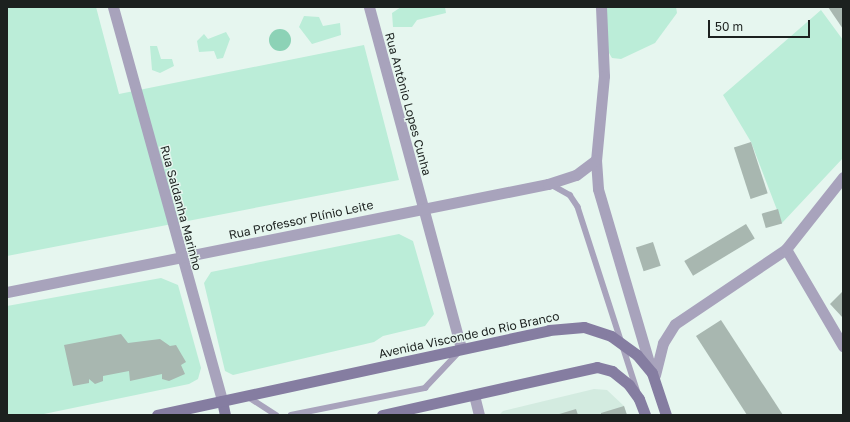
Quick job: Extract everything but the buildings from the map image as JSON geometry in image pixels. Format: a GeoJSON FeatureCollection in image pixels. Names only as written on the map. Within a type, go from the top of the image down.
{"type":"FeatureCollection","features":[{"type":"Feature","properties":{"kind":"main road","name":"Avenida Visconde do Rio Branco"},"geometry":{"type":"LineString","coordinates":[[157,415],[568,327],[593,328],[621,341],[653,376]]}},
{"type":"Feature","properties":{"kind":"main road"},"geometry":{"type":"LineString","coordinates":[[382,415],[417,411],[575,370],[604,368],[618,374],[639,399],[645,415]]}},
{"type":"Feature","properties":{"kind":"main road"},"geometry":{"type":"LineString","coordinates":[[653,376],[666,415]]}},
{"type":"Feature","properties":{"kind":"main road","name":"Rua Saldanha Marinho"},"geometry":{"type":"LineString","coordinates":[[222,401],[225,415]]}},
{"type":"Feature","properties":{"kind":"street","name":"Rua Saldanha Marinho"},"geometry":{"type":"LineString","coordinates":[[113,7],[222,401]]}},
{"type":"Feature","properties":{"kind":"street","name":"Rua Antônio Lopes Cunha"},"geometry":{"type":"LineString","coordinates":[[369,7],[461,349]]}},
{"type":"Feature","properties":{"kind":"street"},"geometry":{"type":"LineString","coordinates":[[601,7],[604,76],[596,160],[602,207],[653,376]]}},
{"type":"Feature","properties":{"kind":"street","name":"Rua Professor Plínio Leite"},"geometry":{"type":"LineString","coordinates":[[7,292],[548,184],[576,175],[596,160]]}},
{"type":"Feature","properties":{"kind":"street"},"geometry":{"type":"LineString","coordinates":[[653,376],[663,343],[675,324],[786,249],[843,177]]}},
{"type":"Feature","properties":{"kind":"street"},"geometry":{"type":"LineString","coordinates":[[786,249],[843,346]]}},
{"type":"Feature","properties":{"kind":"street"},"geometry":{"type":"LineString","coordinates":[[474,395],[479,415]]}},
{"type":"Feature","properties":{"kind":"lane"},"geometry":{"type":"LineString","coordinates":[[548,184],[570,195],[578,207],[639,399]]}},
{"type":"Feature","properties":{"kind":"lane"},"geometry":{"type":"LineString","coordinates":[[291,415],[425,388],[461,349]]}},
{"type":"Feature","properties":{"kind":"lane"},"geometry":{"type":"LineString","coordinates":[[246,396],[276,415]]}},
{"type":"Feature","properties":{"kind":"shaded area"},"geometry":{"type":"Polygon","coordinates":[[[7,7],[96,7],[119,94],[364,45],[399,180],[7,256],[7,7]]]}},
{"type":"Feature","properties":{"kind":"shaded area"},"geometry":{"type":"Polygon","coordinates":[[[401,7],[445,7],[446,13],[417,20],[412,27],[393,27],[392,13],[401,7]]]}},
{"type":"Feature","properties":{"kind":"shaded area"},"geometry":{"type":"Polygon","coordinates":[[[604,7],[676,7],[677,13],[655,43],[621,59],[612,58],[603,43],[604,7]]]}},
{"type":"Feature","properties":{"kind":"shaded area"},"geometry":{"type":"Polygon","coordinates":[[[821,10],[843,40],[843,158],[782,223],[751,142],[723,95],[821,10]]]}},
{"type":"Feature","properties":{"kind":"shaded area"},"geometry":{"type":"Polygon","coordinates":[[[304,16],[319,17],[323,26],[340,23],[341,35],[312,44],[299,27],[304,16]]]}},
{"type":"Feature","properties":{"kind":"shaded area"},"geometry":{"type":"Polygon","coordinates":[[[280,29],[288,32],[291,40],[288,48],[280,51],[272,48],[269,40],[272,32],[280,29]]]}},
{"type":"Feature","properties":{"kind":"shaded area"},"geometry":{"type":"Polygon","coordinates":[[[226,32],[230,39],[223,58],[217,59],[214,51],[199,52],[197,41],[204,34],[208,39],[226,32]]]}},
{"type":"Feature","properties":{"kind":"shaded area"},"geometry":{"type":"Polygon","coordinates":[[[150,46],[157,46],[161,59],[172,59],[174,66],[160,73],[152,70],[150,46]]]}},
{"type":"Feature","properties":{"kind":"shaded area"},"geometry":{"type":"Polygon","coordinates":[[[399,234],[413,241],[434,314],[425,326],[383,336],[374,342],[233,375],[225,371],[204,283],[211,272],[399,234]]]}},
{"type":"Feature","properties":{"kind":"shaded area"},"geometry":{"type":"Polygon","coordinates":[[[161,278],[178,285],[201,368],[198,379],[189,384],[39,415],[8,415],[7,306],[161,278]]]}},
{"type":"Feature","properties":{"kind":"shaded area"},"geometry":{"type":"Polygon","coordinates":[[[594,389],[607,390],[624,406],[627,415],[499,415],[503,411],[594,389]]]}}]}
